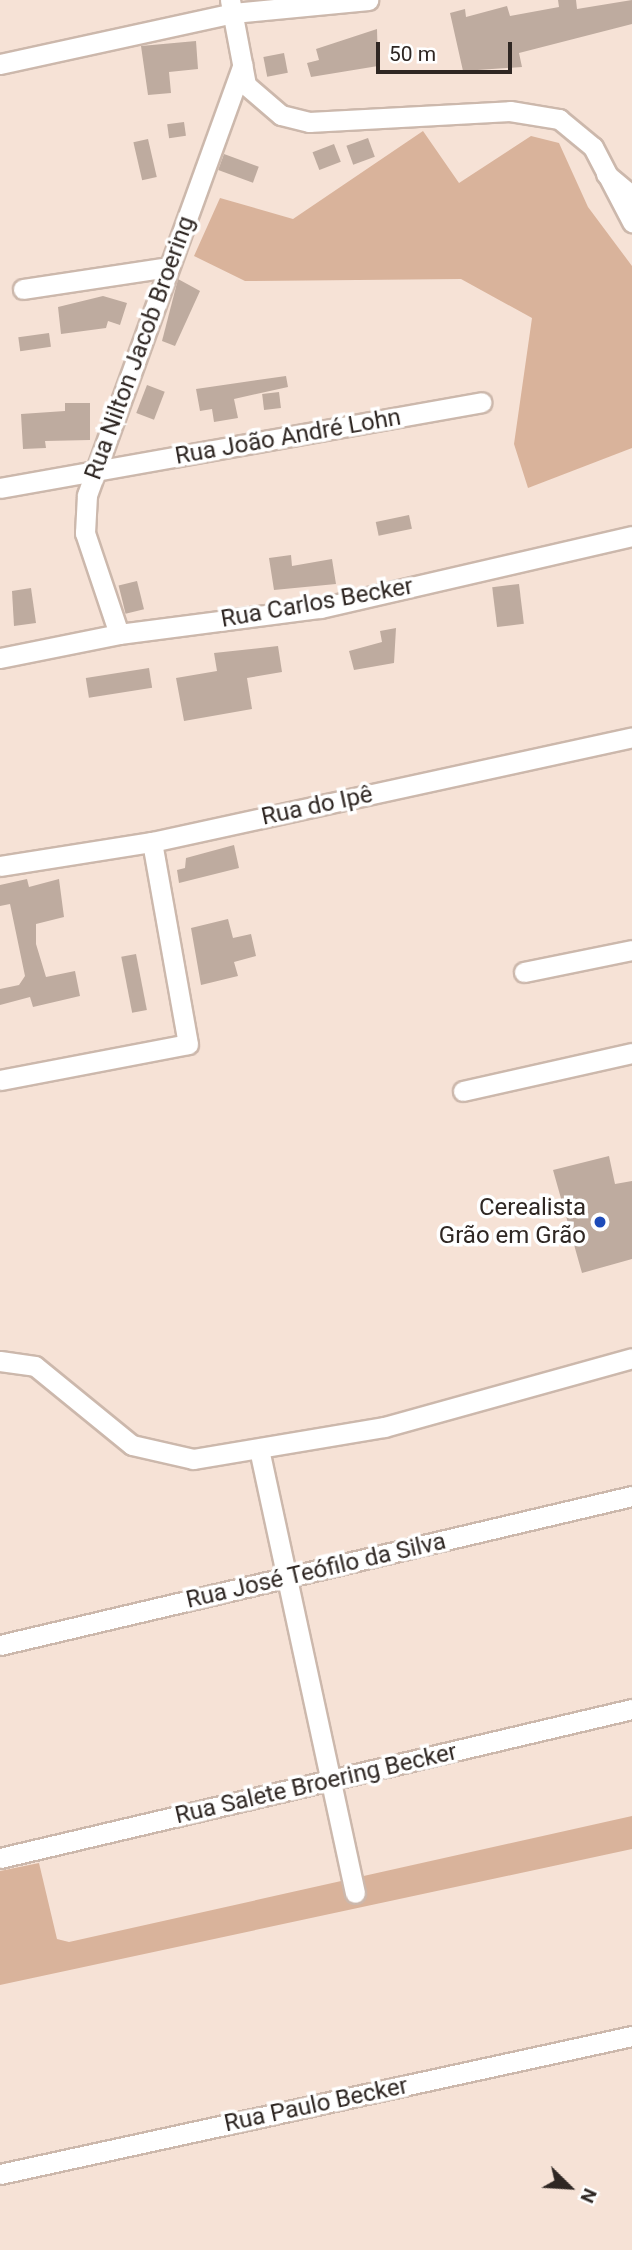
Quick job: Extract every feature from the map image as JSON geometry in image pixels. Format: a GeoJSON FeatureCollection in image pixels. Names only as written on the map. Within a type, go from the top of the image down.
{"type":"FeatureCollection","features":[{"type":"Feature","properties":{"kind":"street"},"geometry":{"type":"LineString","coordinates":[[0,64],[231,7],[368,0]]}},
{"type":"Feature","properties":{"kind":"street"},"geometry":{"type":"LineString","coordinates":[[231,7],[243,65],[253,93],[290,118],[538,113],[578,129],[593,147],[600,169],[632,222]]}},
{"type":"Feature","properties":{"kind":"street","name":"Rua Nilton Jacob Broering"},"geometry":{"type":"LineString","coordinates":[[119,634],[85,533],[94,471],[243,65]]}},
{"type":"Feature","properties":{"kind":"street"},"geometry":{"type":"LineString","coordinates":[[600,169],[632,196]]}},
{"type":"Feature","properties":{"kind":"street"},"geometry":{"type":"LineString","coordinates":[[23,289],[168,267]]}},
{"type":"Feature","properties":{"kind":"street","name":"Rua João André Lohn"},"geometry":{"type":"LineString","coordinates":[[0,488],[481,402]]}},
{"type":"Feature","properties":{"kind":"street","name":"Rua Carlos Becker"},"geometry":{"type":"LineString","coordinates":[[0,658],[119,634],[320,608],[632,536]]}},
{"type":"Feature","properties":{"kind":"street","name":"Rua do Ipê"},"geometry":{"type":"LineString","coordinates":[[0,866],[152,842],[632,737]]}},
{"type":"Feature","properties":{"kind":"street"},"geometry":{"type":"LineString","coordinates":[[0,1080],[188,1044],[152,842]]}},
{"type":"Feature","properties":{"kind":"street"},"geometry":{"type":"LineString","coordinates":[[524,972],[632,950]]}},
{"type":"Feature","properties":{"kind":"street"},"geometry":{"type":"LineString","coordinates":[[463,1091],[632,1053]]}},
{"type":"Feature","properties":{"kind":"street"},"geometry":{"type":"LineString","coordinates":[[0,1361],[36,1366],[120,1438],[146,1451],[193,1459],[384,1427],[632,1358]]}},
{"type":"Feature","properties":{"kind":"street"},"geometry":{"type":"LineString","coordinates":[[259,1449],[355,1893]]}},
{"type":"Feature","properties":{"kind":"street","name":"Rua José Teófilo da Silva"},"geometry":{"type":"LineString","coordinates":[[0,1645],[632,1496]]}},
{"type":"Feature","properties":{"kind":"street","name":"Rua Salete Broering Becker"},"geometry":{"type":"LineString","coordinates":[[0,1858],[632,1709]]}},
{"type":"Feature","properties":{"kind":"street","name":"Rua Paulo Becker"},"geometry":{"type":"LineString","coordinates":[[0,2174],[632,2036]]}},
{"type":"Feature","properties":{"kind":"shaded area"},"geometry":{"type":"Polygon","coordinates":[[[423,131],[459,183],[531,136],[559,143],[588,207],[632,266],[632,448],[528,488],[514,444],[532,318],[461,279],[245,281],[194,256],[220,198],[293,219],[423,131]]]}},
{"type":"Feature","properties":{"kind":"shaded area"},"geometry":{"type":"Polygon","coordinates":[[[632,1816],[632,1849],[0,1985],[0,1871],[39,1863],[57,1939],[69,1942],[632,1816]]]}},
{"type":"Feature","properties":{"kind":"building"},"geometry":{"type":"Polygon","coordinates":[[[558,0],[576,0],[577,9],[632,0],[632,24],[519,53],[522,67],[463,71],[450,13],[465,9],[466,17],[507,6],[510,16],[559,7],[558,0]]]}},
{"type":"Feature","properties":{"kind":"building"},"geometry":{"type":"Polygon","coordinates":[[[377,29],[378,66],[311,77],[307,63],[319,60],[316,49],[377,29]]]}},
{"type":"Feature","properties":{"kind":"building"},"geometry":{"type":"Polygon","coordinates":[[[196,41],[198,69],[169,72],[171,93],[148,95],[141,46],[196,41]]]}},
{"type":"Feature","properties":{"kind":"building"},"geometry":{"type":"Polygon","coordinates":[[[284,53],[288,73],[267,77],[263,57],[284,53]]]}},
{"type":"Feature","properties":{"kind":"building"},"geometry":{"type":"Polygon","coordinates":[[[184,122],[186,136],[169,138],[167,124],[184,122]]]}},
{"type":"Feature","properties":{"kind":"building"},"geometry":{"type":"Polygon","coordinates":[[[368,138],[375,157],[353,165],[346,146],[368,138]]]}},
{"type":"Feature","properties":{"kind":"building"},"geometry":{"type":"Polygon","coordinates":[[[148,139],[157,177],[142,180],[133,142],[148,139]]]}},
{"type":"Feature","properties":{"kind":"building"},"geometry":{"type":"Polygon","coordinates":[[[334,144],[341,162],[319,170],[313,152],[334,144]]]}},
{"type":"Feature","properties":{"kind":"building"},"geometry":{"type":"Polygon","coordinates":[[[224,154],[259,167],[253,183],[218,170],[224,154]]]}},
{"type":"Feature","properties":{"kind":"building"},"geometry":{"type":"Polygon","coordinates":[[[178,279],[200,291],[175,346],[162,341],[178,279]]]}},
{"type":"Feature","properties":{"kind":"building"},"geometry":{"type":"Polygon","coordinates":[[[103,296],[127,303],[120,325],[108,321],[106,328],[61,334],[58,307],[103,296]]]}},
{"type":"Feature","properties":{"kind":"building"},"geometry":{"type":"Polygon","coordinates":[[[49,333],[51,347],[20,351],[18,337],[49,333]]]}},
{"type":"Feature","properties":{"kind":"building"},"geometry":{"type":"Polygon","coordinates":[[[286,376],[288,387],[234,399],[238,418],[214,422],[212,409],[200,411],[196,389],[286,376]]]}},
{"type":"Feature","properties":{"kind":"building"},"geometry":{"type":"Polygon","coordinates":[[[147,385],[165,392],[154,420],[136,413],[147,385]]]}},
{"type":"Feature","properties":{"kind":"building"},"geometry":{"type":"Polygon","coordinates":[[[279,392],[281,408],[264,410],[262,394],[279,392]]]}},
{"type":"Feature","properties":{"kind":"building"},"geometry":{"type":"Polygon","coordinates":[[[65,403],[90,403],[90,440],[45,441],[46,448],[23,449],[21,414],[65,411],[65,403]]]}},
{"type":"Feature","properties":{"kind":"building"},"geometry":{"type":"Polygon","coordinates":[[[409,515],[412,529],[379,536],[376,522],[409,515]]]}},
{"type":"Feature","properties":{"kind":"building"},"geometry":{"type":"Polygon","coordinates":[[[291,555],[292,566],[332,559],[336,584],[274,590],[269,558],[291,555]]]}},
{"type":"Feature","properties":{"kind":"building"},"geometry":{"type":"Polygon","coordinates":[[[137,581],[144,609],[126,614],[119,586],[137,581]]]}},
{"type":"Feature","properties":{"kind":"building"},"geometry":{"type":"Polygon","coordinates":[[[519,584],[524,624],[497,627],[492,587],[519,584]]]}},
{"type":"Feature","properties":{"kind":"building"},"geometry":{"type":"Polygon","coordinates":[[[31,588],[36,623],[14,626],[12,591],[31,588]]]}},
{"type":"Feature","properties":{"kind":"building"},"geometry":{"type":"Polygon","coordinates":[[[396,628],[394,663],[354,670],[349,651],[382,642],[380,631],[396,628]]]}},
{"type":"Feature","properties":{"kind":"building"},"geometry":{"type":"Polygon","coordinates":[[[278,646],[282,672],[247,678],[252,709],[184,721],[176,678],[217,671],[214,653],[278,646]]]}},
{"type":"Feature","properties":{"kind":"building"},"geometry":{"type":"Polygon","coordinates":[[[149,668],[152,688],[89,698],[86,678],[149,668]]]}},
{"type":"Feature","properties":{"kind":"building"},"geometry":{"type":"Polygon","coordinates":[[[234,845],[239,868],[179,883],[177,870],[185,868],[186,858],[234,845]]]}},
{"type":"Feature","properties":{"kind":"building"},"geometry":{"type":"Polygon","coordinates":[[[27,879],[29,887],[59,879],[64,917],[36,924],[36,944],[46,977],[75,971],[80,996],[33,1007],[30,997],[0,1005],[0,989],[19,985],[25,976],[10,904],[0,906],[0,885],[27,879]]]}},
{"type":"Feature","properties":{"kind":"building"},"geometry":{"type":"Polygon","coordinates":[[[228,919],[233,938],[251,934],[256,956],[234,962],[238,976],[201,985],[191,928],[228,919]]]}},
{"type":"Feature","properties":{"kind":"building"},"geometry":{"type":"Polygon","coordinates":[[[136,954],[147,1010],[132,1013],[121,957],[136,954]]]}},
{"type":"Feature","properties":{"kind":"building","name":"Cerealista Grão em Grão"},"geometry":{"type":"Polygon","coordinates":[[[609,1156],[615,1184],[632,1181],[632,1259],[582,1273],[553,1170],[609,1156]]]}},
{"type":"Feature","properties":{"kind":"place","name":"Cerealista Grão em Grão"},"geometry":{"type":"Point","coordinates":[600,1222]}}]}
